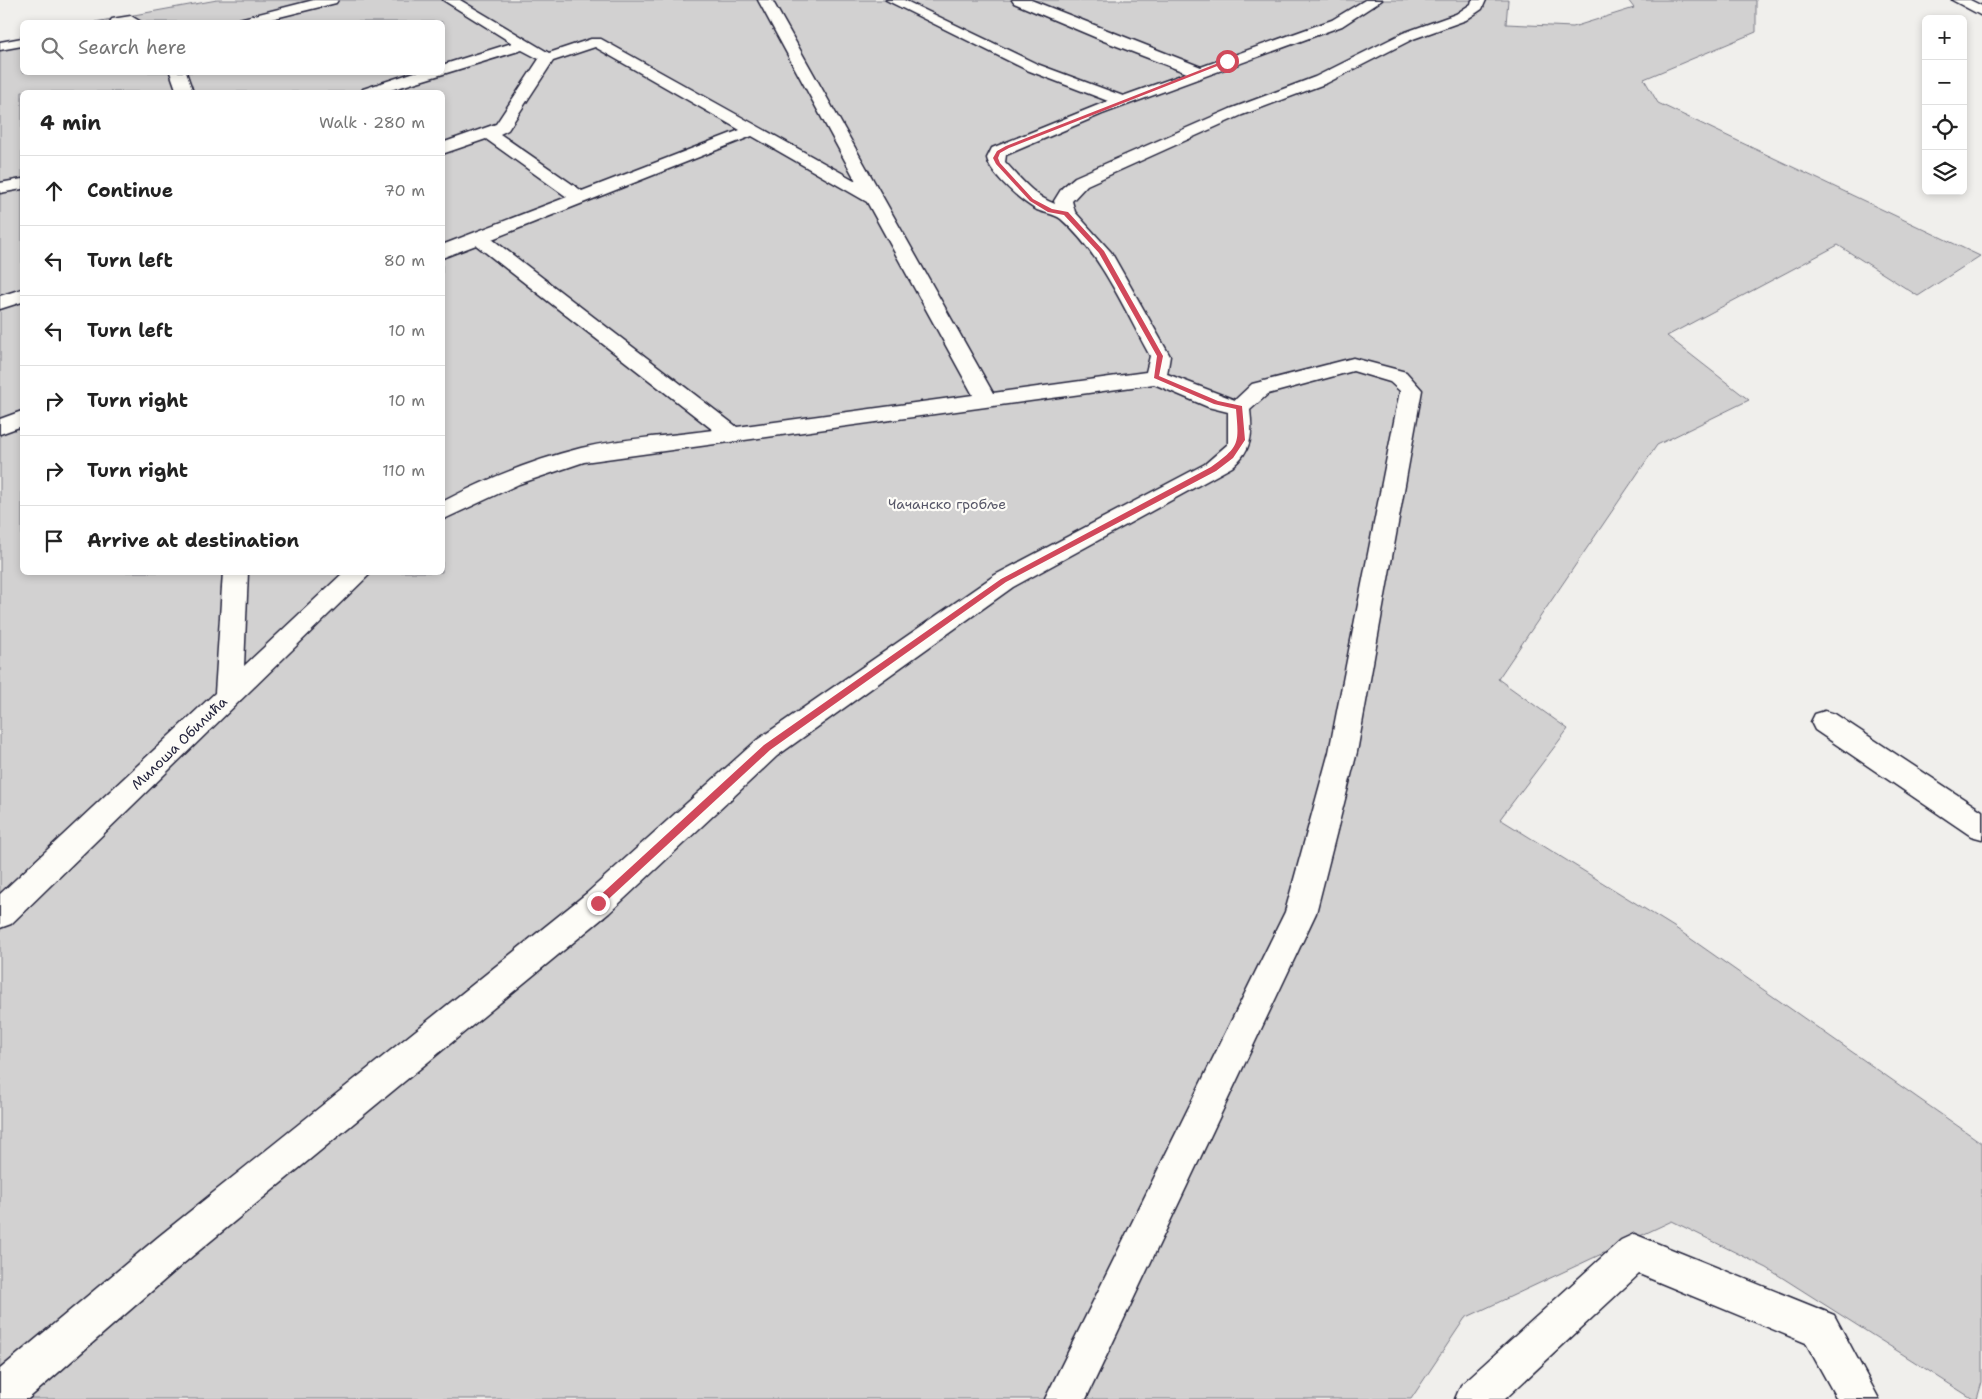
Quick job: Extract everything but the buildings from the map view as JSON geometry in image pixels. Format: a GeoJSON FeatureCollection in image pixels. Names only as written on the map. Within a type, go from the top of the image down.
{"type":"FeatureCollection","features":[{"type":"Feature","properties":{"kind":"street"},"geometry":{"type":"LineString","coordinates":[[252,20],[332,0]]}},
{"type":"Feature","properties":{"kind":"street"},"geometry":{"type":"LineString","coordinates":[[450,0],[547,58]]}},
{"type":"Feature","properties":{"kind":"street"},"geometry":{"type":"LineString","coordinates":[[765,0],[986,400]]}},
{"type":"Feature","properties":{"kind":"street"},"geometry":{"type":"LineString","coordinates":[[893,0],[1032,67],[1123,101]]}},
{"type":"Feature","properties":{"kind":"street"},"geometry":{"type":"LineString","coordinates":[[1019,0],[1109,38],[1199,72]]}},
{"type":"Feature","properties":{"kind":"street"},"geometry":{"type":"LineString","coordinates":[[1066,213],[1050,210],[1032,200],[997,163],[998,152],[1199,72],[1337,23],[1375,0]]}},
{"type":"Feature","properties":{"kind":"street"},"geometry":{"type":"LineString","coordinates":[[1156,377],[1160,356],[1102,252],[1066,213],[1062,201],[1068,192],[1081,181],[1236,112],[1321,80],[1408,36],[1461,17],[1477,6],[1479,0]]}},
{"type":"Feature","properties":{"kind":"street"},"geometry":{"type":"LineString","coordinates":[[1960,0],[1982,12]]}},
{"type":"Feature","properties":{"kind":"street"},"geometry":{"type":"LineString","coordinates":[[0,46],[20,42]]}},
{"type":"Feature","properties":{"kind":"street"},"geometry":{"type":"LineString","coordinates":[[445,148],[502,126],[547,58],[596,42],[874,198]]}},
{"type":"Feature","properties":{"kind":"street"},"geometry":{"type":"LineString","coordinates":[[445,69],[525,44]]}},
{"type":"Feature","properties":{"kind":"street"},"geometry":{"type":"LineString","coordinates":[[179,75],[185,90]]}},
{"type":"Feature","properties":{"kind":"street"},"geometry":{"type":"LineString","coordinates":[[375,90],[423,75]]}},
{"type":"Feature","properties":{"kind":"street"},"geometry":{"type":"LineString","coordinates":[[445,251],[754,130]]}},
{"type":"Feature","properties":{"kind":"street"},"geometry":{"type":"LineString","coordinates":[[488,133],[580,198]]}},
{"type":"Feature","properties":{"kind":"street"},"geometry":{"type":"LineString","coordinates":[[0,188],[20,184]]}},
{"type":"Feature","properties":{"kind":"street"},"geometry":{"type":"LineString","coordinates":[[479,238],[731,433]]}},
{"type":"Feature","properties":{"kind":"street"},"geometry":{"type":"LineString","coordinates":[[0,303],[20,296]]}},
{"type":"Feature","properties":{"kind":"street"},"geometry":{"type":"LineString","coordinates":[[1065,1399],[1300,913],[1343,752],[1411,390],[1398,377],[1353,364],[1260,389],[1239,408]]}},
{"type":"Feature","properties":{"kind":"street"},"geometry":{"type":"LineString","coordinates":[[445,510],[481,491],[547,465],[583,455],[731,433],[1156,377],[1216,402],[1239,408]]}},
{"type":"Feature","properties":{"kind":"street"},"geometry":{"type":"LineString","coordinates":[[0,1396],[171,1250],[598,903],[767,748],[1004,580],[1213,469],[1231,456],[1242,440],[1239,408]]}},
{"type":"Feature","properties":{"kind":"street"},"geometry":{"type":"LineString","coordinates":[[0,427],[20,419]]}},
{"type":"Feature","properties":{"kind":"street"},"geometry":{"type":"LineString","coordinates":[[229,695],[236,575]]}},
{"type":"Feature","properties":{"kind":"street","name":"Милоша Обилића"},"geometry":{"type":"LineString","coordinates":[[0,914],[357,575]]}},
{"type":"Feature","properties":{"kind":"street"},"geometry":{"type":"LineString","coordinates":[[1825,722],[1982,827]]}},
{"type":"Feature","properties":{"kind":"street"},"geometry":{"type":"LineString","coordinates":[[1475,1399],[1634,1253],[1820,1329],[1860,1399]]}},
{"type":"Feature","properties":{"kind":"green space","name":"Чачанско гробље"},"geometry":{"type":"Polygon","coordinates":[[[217,0],[1508,0],[1506,24],[1573,27],[1634,8],[1628,0],[1756,0],[1756,32],[1644,79],[1658,103],[1980,256],[1918,296],[1838,245],[1667,336],[1749,400],[1657,445],[1498,679],[1568,729],[1500,819],[1674,927],[1982,1143],[1982,1382],[1977,1399],[1973,1399],[1767,1268],[1672,1221],[1465,1318],[1411,1399],[0,1399],[0,43],[20,38],[20,75],[445,75],[445,20],[106,20],[217,0]]]}},
{"type":"Feature","properties":{"kind":"route"},"geometry":{"type":"LineString","coordinates":[[598,903],[767,748],[1004,580],[1213,469],[1231,456],[1242,440],[1239,408],[1216,402],[1156,377],[1160,356],[1102,252],[1066,213],[1039,206],[1032,200],[997,163],[996,158],[998,152],[1008,147],[1227,61]]}}]}
